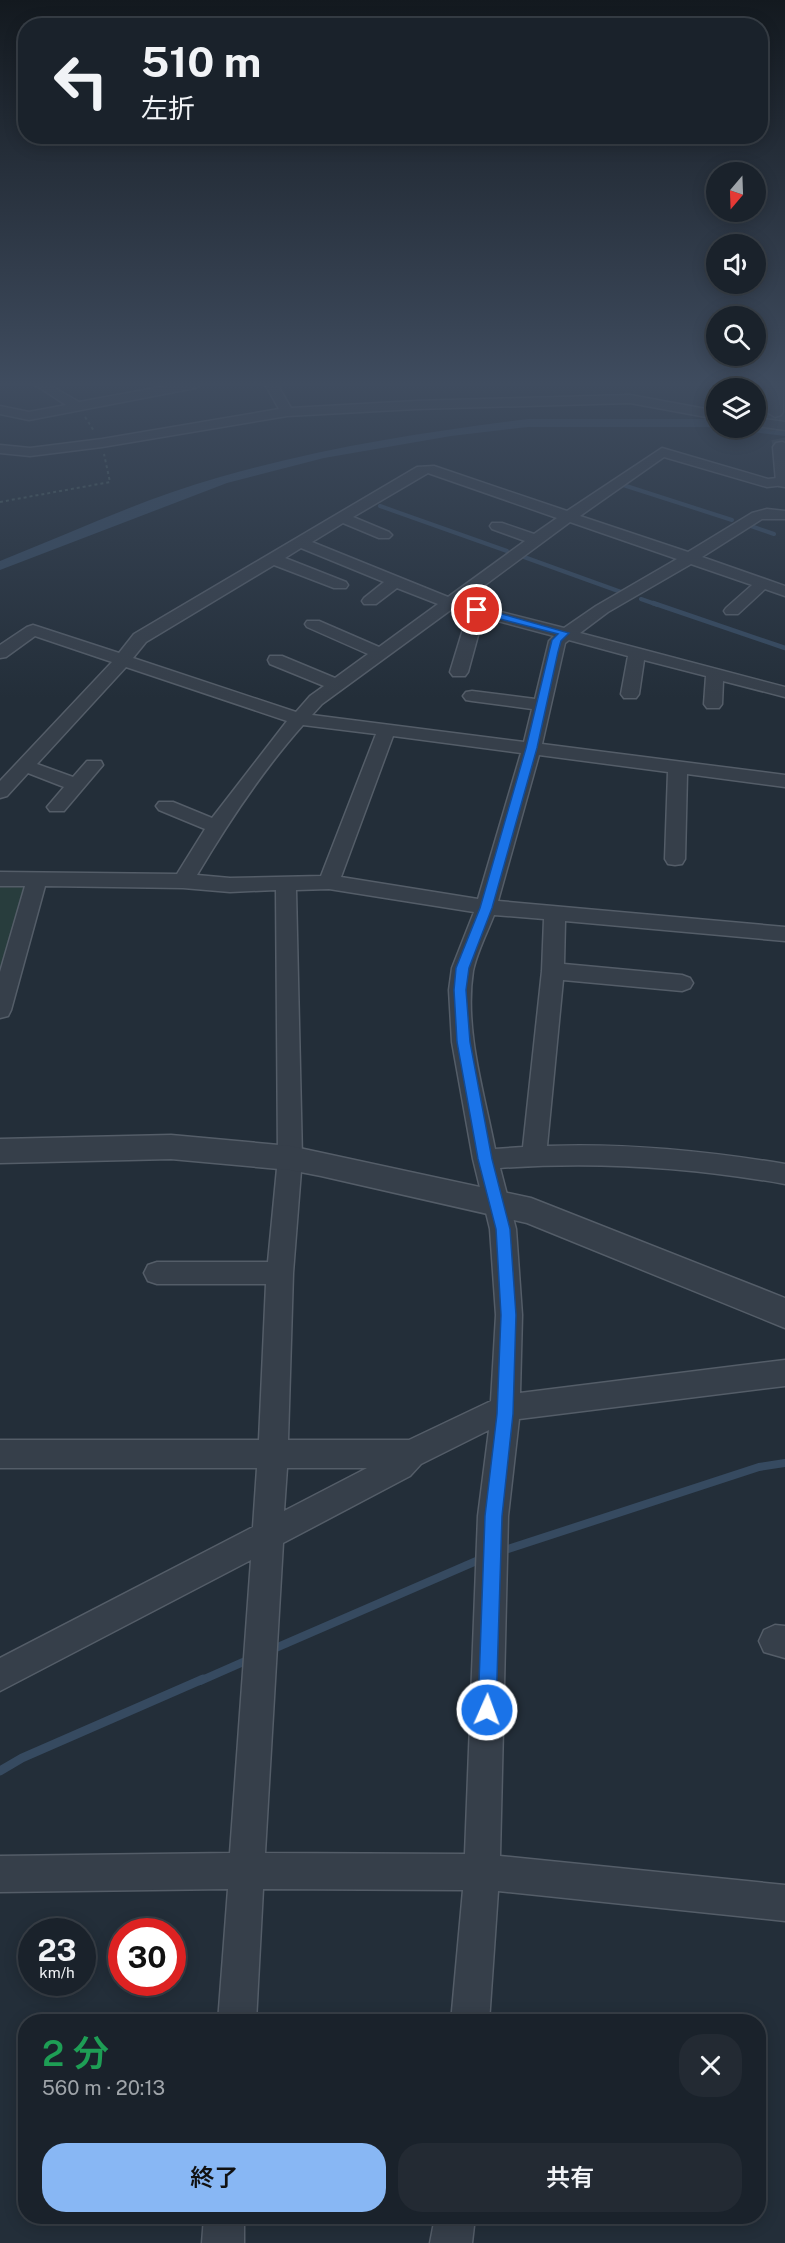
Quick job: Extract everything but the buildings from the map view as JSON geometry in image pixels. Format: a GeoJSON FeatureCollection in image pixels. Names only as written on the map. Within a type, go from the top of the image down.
{"type":"FeatureCollection","features":[{"type":"Feature","properties":{"kind":"street"},"geometry":{"type":"LineString","coordinates":[[0,792],[123,660],[140,638],[391,489]]}},
{"type":"Feature","properties":{"kind":"street"},"geometry":{"type":"LineString","coordinates":[[486,489],[785,591]]}},
{"type":"Feature","properties":{"kind":"street"},"geometry":{"type":"LineString","coordinates":[[183,881],[217,827],[280,740],[316,700],[334,684],[610,489]]}},
{"type":"Feature","properties":{"kind":"street"},"geometry":{"type":"LineString","coordinates":[[471,2014],[482,1872],[491,1572],[505,1408],[509,1315],[503,1229],[485,1159],[463,1042],[460,990],[463,968],[486,908],[532,748],[557,640],[758,516],[767,513],[785,515]]}},
{"type":"Feature","properties":{"kind":"street"},"geometry":{"type":"LineString","coordinates":[[343,518],[384,535]]}},
{"type":"Feature","properties":{"kind":"street"},"geometry":{"type":"LineString","coordinates":[[497,526],[536,540]]}},
{"type":"Feature","properties":{"kind":"street"},"geometry":{"type":"LineString","coordinates":[[301,543],[449,603],[785,692]]}},
{"type":"Feature","properties":{"kind":"street"},"geometry":{"type":"LineString","coordinates":[[274,559],[340,585]]}},
{"type":"Feature","properties":{"kind":"street"},"geometry":{"type":"LineString","coordinates":[[370,601],[396,582]]}},
{"type":"Feature","properties":{"kind":"street"},"geometry":{"type":"LineString","coordinates":[[732,611],[763,583]]}},
{"type":"Feature","properties":{"kind":"street"},"geometry":{"type":"LineString","coordinates":[[459,672],[477,610]]}},
{"type":"Feature","properties":{"kind":"street"},"geometry":{"type":"LineString","coordinates":[[313,624],[379,653]]}},
{"type":"Feature","properties":{"kind":"street"},"geometry":{"type":"LineString","coordinates":[[0,653],[33,630],[299,719],[785,781]]}},
{"type":"Feature","properties":{"kind":"street"},"geometry":{"type":"LineString","coordinates":[[630,694],[637,652]]}},
{"type":"Feature","properties":{"kind":"street"},"geometry":{"type":"LineString","coordinates":[[276,660],[334,684]]}},
{"type":"Feature","properties":{"kind":"street"},"geometry":{"type":"LineString","coordinates":[[713,704],[715,674]]}},
{"type":"Feature","properties":{"kind":"street"},"geometry":{"type":"LineString","coordinates":[[472,696],[541,705]]}},
{"type":"Feature","properties":{"kind":"street"},"geometry":{"type":"LineString","coordinates":[[329,882],[387,729]]}},
{"type":"Feature","properties":{"kind":"street"},"geometry":{"type":"LineString","coordinates":[[23,765],[76,785]]}},
{"type":"Feature","properties":{"kind":"street"},"geometry":{"type":"LineString","coordinates":[[57,807],[94,765]]}},
{"type":"Feature","properties":{"kind":"street"},"geometry":{"type":"LineString","coordinates":[[675,859],[678,766]]}},
{"type":"Feature","properties":{"kind":"street"},"geometry":{"type":"LineString","coordinates":[[166,806],[217,827]]}},
{"type":"Feature","properties":{"kind":"street"},"geometry":{"type":"LineString","coordinates":[[0,879],[183,881],[230,885],[329,882],[486,908],[785,934]]}},
{"type":"Feature","properties":{"kind":"street"},"geometry":{"type":"LineString","coordinates":[[0,1010],[37,879]]}},
{"type":"Feature","properties":{"kind":"street"},"geometry":{"type":"LineString","coordinates":[[237,2014],[273,1454],[280,1273],[290,1158],[286,885]]}},
{"type":"Feature","properties":{"kind":"street"},"geometry":{"type":"LineString","coordinates":[[534,1155],[553,971],[555,915]]}},
{"type":"Feature","properties":{"kind":"street"},"geometry":{"type":"LineString","coordinates":[[553,971],[682,983]]}},
{"type":"Feature","properties":{"kind":"street"},"geometry":{"type":"LineString","coordinates":[[0,1151],[171,1147],[290,1158],[531,1211],[785,1313]]}},
{"type":"Feature","properties":{"kind":"street"},"geometry":{"type":"LineString","coordinates":[[485,1159],[534,1155],[650,1158],[705,1162],[785,1174]]}},
{"type":"Feature","properties":{"kind":"street"},"geometry":{"type":"LineString","coordinates":[[157,1273],[280,1273]]}},
{"type":"Feature","properties":{"kind":"street"},"geometry":{"type":"LineString","coordinates":[[0,1675],[400,1466],[411,1454],[505,1408],[785,1373]]}},
{"type":"Feature","properties":{"kind":"street"},"geometry":{"type":"LineString","coordinates":[[0,1454],[411,1454]]}},
{"type":"Feature","properties":{"kind":"street"},"geometry":{"type":"LineString","coordinates":[[0,1874],[246,1871],[482,1872],[785,1903]]}},
{"type":"Feature","properties":{"kind":"street"},"geometry":{"type":"LineString","coordinates":[[223,2243],[224,2224]]}},
{"type":"Feature","properties":{"kind":"street"},"geometry":{"type":"LineString","coordinates":[[451,2243],[454,2224]]}},
{"type":"Feature","properties":{"kind":"path"},"geometry":{"type":"LineString","coordinates":[[0,502],[73,489]]}},
{"type":"Feature","properties":{"kind":"green space"},"geometry":{"type":"Polygon","coordinates":[[[0,879],[37,879],[0,1010],[0,879]]]}},
{"type":"Feature","properties":{"kind":"waterway"},"geometry":{"type":"LineString","coordinates":[[0,566],[199,489]]}},
{"type":"Feature","properties":{"kind":"waterway"},"geometry":{"type":"LineString","coordinates":[[635,489],[732,520]]}},
{"type":"Feature","properties":{"kind":"waterway"},"geometry":{"type":"LineString","coordinates":[[380,506],[507,551]]}},
{"type":"Feature","properties":{"kind":"waterway"},"geometry":{"type":"LineString","coordinates":[[751,526],[774,534]]}},
{"type":"Feature","properties":{"kind":"waterway"},"geometry":{"type":"LineString","coordinates":[[524,557],[621,592]]}},
{"type":"Feature","properties":{"kind":"waterway"},"geometry":{"type":"LineString","coordinates":[[641,599],[658,605]]}},
{"type":"Feature","properties":{"kind":"waterway"},"geometry":{"type":"LineString","coordinates":[[653,603],[785,648]]}},
{"type":"Feature","properties":{"kind":"waterway"},"geometry":{"type":"LineString","coordinates":[[499,1552],[759,1467],[785,1463]]}},
{"type":"Feature","properties":{"kind":"waterway"},"geometry":{"type":"LineString","coordinates":[[271,1650],[481,1559]]}},
{"type":"Feature","properties":{"kind":"waterway"},"geometry":{"type":"LineString","coordinates":[[200,1681],[250,1659]]}},
{"type":"Feature","properties":{"kind":"waterway"},"geometry":{"type":"LineString","coordinates":[[0,1771],[22,1758],[203,1679]]}},
{"type":"Feature","properties":{"kind":"route"},"geometry":{"type":"LineString","coordinates":[[477,610],[565,633],[557,640],[553,652],[532,748],[486,908],[463,968],[460,990],[463,1042],[485,1159],[503,1229],[509,1315],[505,1414],[493,1516],[487,1710]]}}]}
